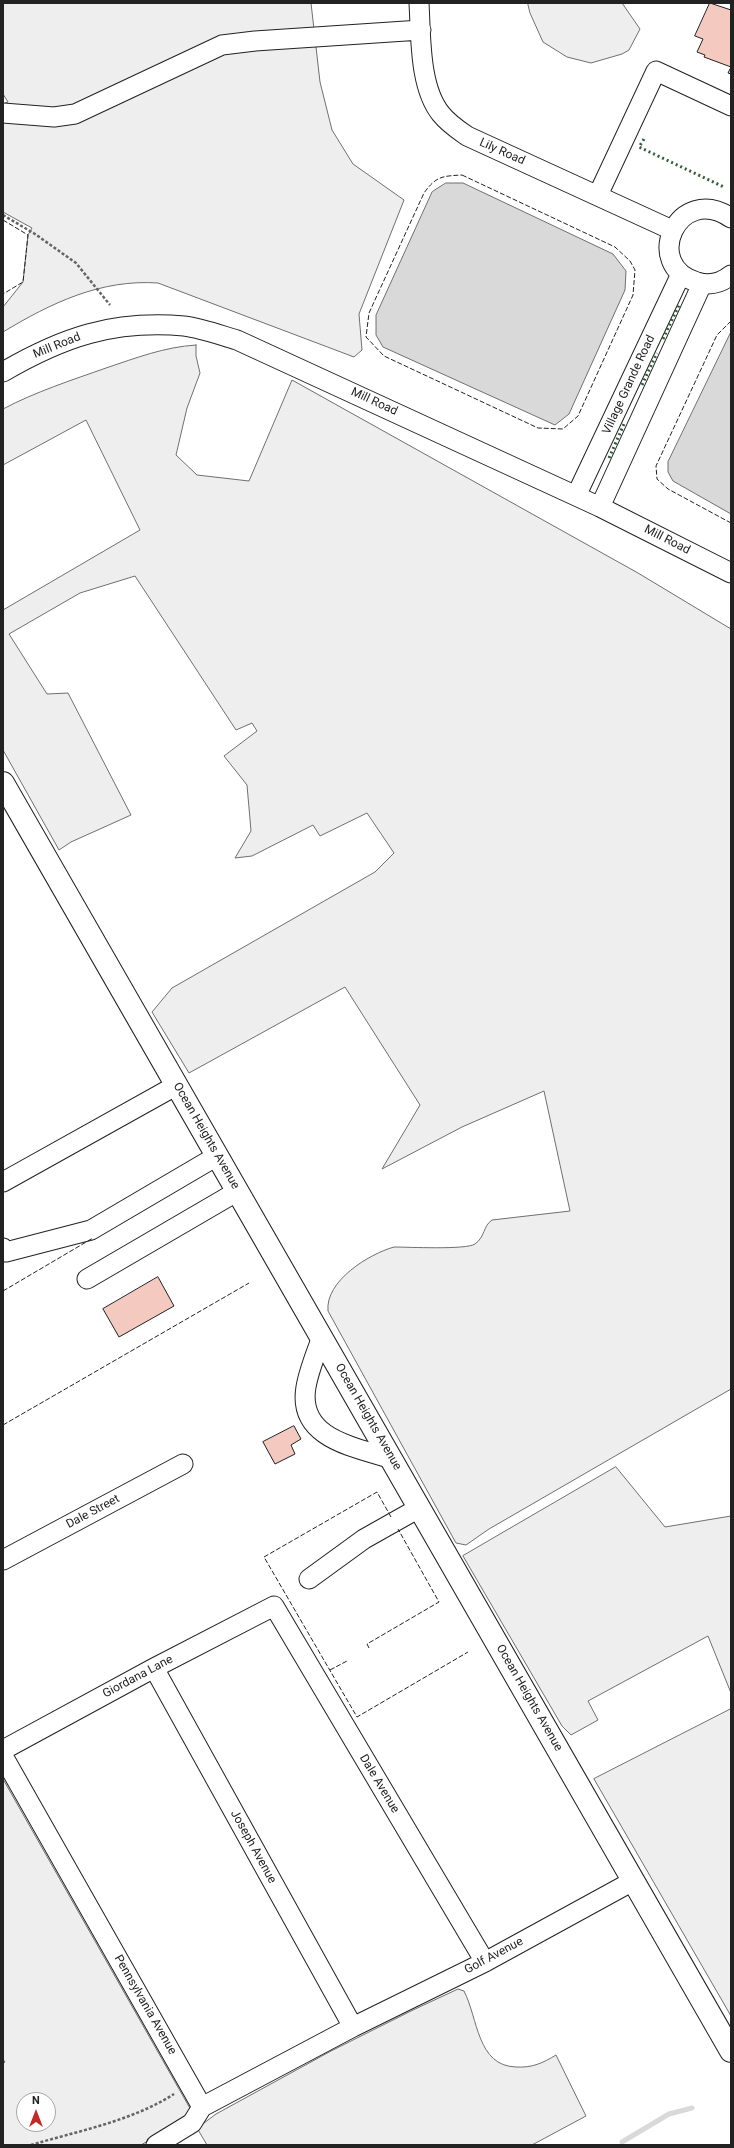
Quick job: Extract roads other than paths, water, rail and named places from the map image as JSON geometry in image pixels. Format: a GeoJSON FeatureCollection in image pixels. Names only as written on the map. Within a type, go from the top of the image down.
{"type":"FeatureCollection","features":[{"type":"Feature","properties":{"kind":"main road","name":"Ocean Heights Avenue"},"geometry":{"type":"LineString","coordinates":[[3,784],[322,1337],[731,2052]]}},
{"type":"Feature","properties":{"kind":"street","name":"Lily Road"},"geometry":{"type":"LineString","coordinates":[[419,3],[425,71],[430,94],[435,105],[448,122],[467,136],[672,230]]}},
{"type":"Feature","properties":{"kind":"street"},"geometry":{"type":"LineString","coordinates":[[3,113],[54,117],[75,114],[222,45],[255,41],[421,30]]}},
{"type":"Feature","properties":{"kind":"street"},"geometry":{"type":"LineString","coordinates":[[598,195],[656,71],[731,106]]}},
{"type":"Feature","properties":{"kind":"street"},"geometry":{"type":"LineString","coordinates":[[731,218],[723,212],[711,209],[699,209],[688,213],[678,221],[672,230],[669,242],[669,254],[674,265],[681,274],[691,281],[702,284],[714,284],[731,275]]}},
{"type":"Feature","properties":{"kind":"street","name":"Village Grande Road"},"geometry":{"type":"LineString","coordinates":[[576,496],[681,274]]}},
{"type":"Feature","properties":{"kind":"street"},"geometry":{"type":"LineString","coordinates":[[600,507],[702,284]]}},
{"type":"Feature","properties":{"kind":"street","name":"Mill Road"},"geometry":{"type":"LineString","coordinates":[[3,372],[33,354],[74,337],[107,328],[143,325],[185,326],[237,340],[600,507],[731,573]]}},
{"type":"Feature","properties":{"kind":"street"},"geometry":{"type":"LineString","coordinates":[[3,1182],[177,1085]]}},
{"type":"Feature","properties":{"kind":"street"},"geometry":{"type":"LineString","coordinates":[[3,1248],[6,1252],[91,1230],[217,1156]]}},
{"type":"Feature","properties":{"kind":"street"},"geometry":{"type":"LineString","coordinates":[[87,1279],[238,1191]]}},
{"type":"Feature","properties":{"kind":"street"},"geometry":{"type":"LineString","coordinates":[[322,1337],[306,1387],[306,1408],[310,1418],[316,1427],[326,1435],[392,1459]]}},
{"type":"Feature","properties":{"kind":"street","name":"Dale Street"},"geometry":{"type":"LineString","coordinates":[[3,1560],[183,1464]]}},
{"type":"Feature","properties":{"kind":"street"},"geometry":{"type":"LineString","coordinates":[[310,1579],[364,1539],[419,1508]]}},
{"type":"Feature","properties":{"kind":"street","name":"Giordana Lane"},"geometry":{"type":"LineString","coordinates":[[3,1750],[154,1668],[274,1606]]}},
{"type":"Feature","properties":{"kind":"street","name":"Dale Avenue"},"geometry":{"type":"LineString","coordinates":[[274,1606],[484,1962]]}},
{"type":"Feature","properties":{"kind":"street","name":"Joseph Avenue"},"geometry":{"type":"LineString","coordinates":[[154,1668],[353,2027]]}},
{"type":"Feature","properties":{"kind":"street","name":"Pennsylvania Avenue"},"geometry":{"type":"LineString","coordinates":[[3,1756],[202,2107]]}},
{"type":"Feature","properties":{"kind":"street","name":"Golf Avenue"},"geometry":{"type":"LineString","coordinates":[[353,2027],[484,1962],[634,1881]]}},
{"type":"Feature","properties":{"kind":"street"},"geometry":{"type":"LineString","coordinates":[[156,2145],[192,2123],[202,2107],[353,2027]]}},
{"type":"Feature","properties":{"kind":"waterway"},"geometry":{"type":"LineString","coordinates":[[622,2142],[669,2114],[692,2108]]}}]}
